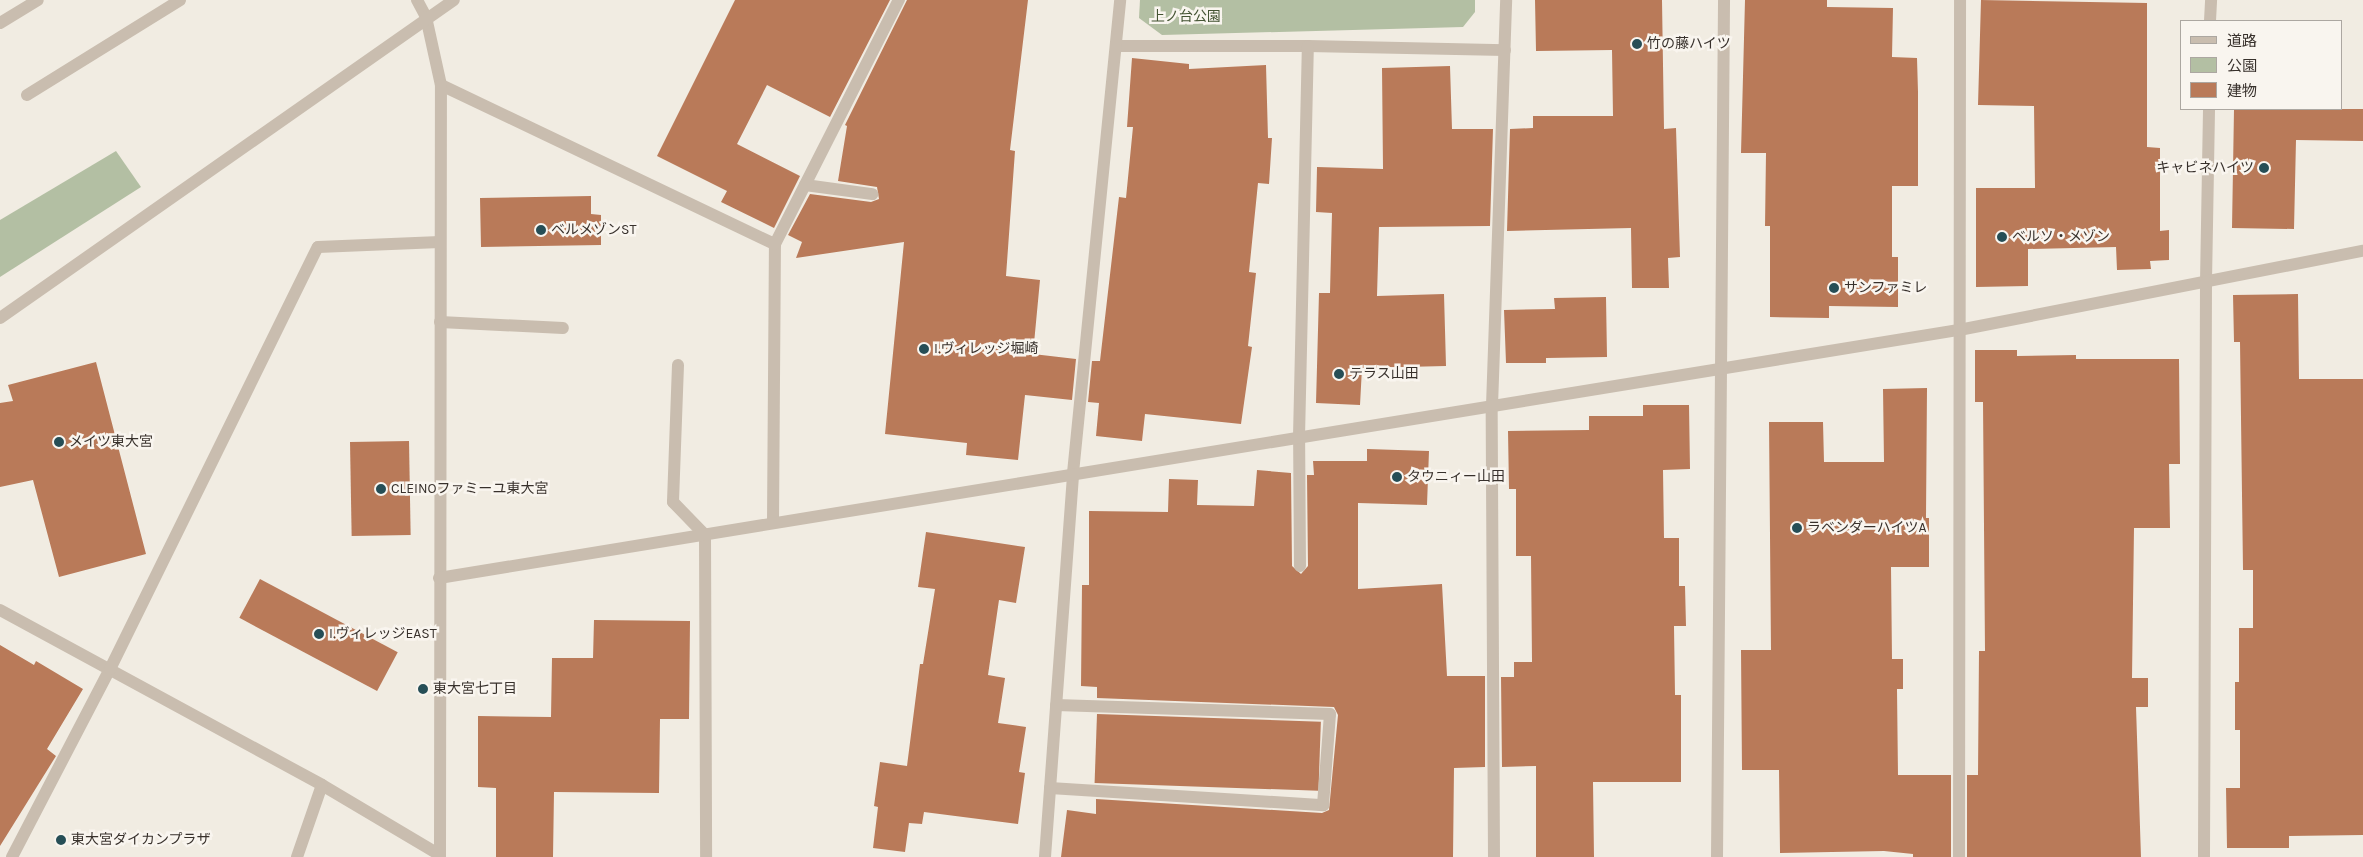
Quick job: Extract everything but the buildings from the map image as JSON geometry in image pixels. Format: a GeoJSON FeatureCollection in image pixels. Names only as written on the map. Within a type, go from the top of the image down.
{"type":"FeatureCollection","features":[{"type":"Feature","properties":{"kind":"street"},"geometry":{"type":"LineString","coordinates":[[0,23],[38,0]]}},
{"type":"Feature","properties":{"kind":"street"},"geometry":{"type":"LineString","coordinates":[[27,95],[180,0]]}},
{"type":"Feature","properties":{"kind":"street"},"geometry":{"type":"LineString","coordinates":[[417,0],[426,17],[441,85],[440,856]]}},
{"type":"Feature","properties":{"kind":"street"},"geometry":{"type":"LineString","coordinates":[[0,318],[426,17],[454,0]]}},
{"type":"Feature","properties":{"kind":"street"},"geometry":{"type":"LineString","coordinates":[[773,523],[775,244],[899,0]]}},
{"type":"Feature","properties":{"kind":"street"},"geometry":{"type":"LineString","coordinates":[[1045,857],[1073,473],[1117,46],[1120,0]]}},
{"type":"Feature","properties":{"kind":"street"},"geometry":{"type":"LineString","coordinates":[[1494,857],[1492,406],[1506,0]]}},
{"type":"Feature","properties":{"kind":"street"},"geometry":{"type":"LineString","coordinates":[[1717,857],[1724,0]]}},
{"type":"Feature","properties":{"kind":"street"},"geometry":{"type":"LineString","coordinates":[[1959,857],[1960,0]]}},
{"type":"Feature","properties":{"kind":"street"},"geometry":{"type":"LineString","coordinates":[[2210,0],[2210,20]]}},
{"type":"Feature","properties":{"kind":"street"},"geometry":{"type":"LineString","coordinates":[[1117,46],[1308,46],[1505,50]]}},
{"type":"Feature","properties":{"kind":"street"},"geometry":{"type":"LineString","coordinates":[[1300,566],[1299,437],[1308,46]]}},
{"type":"Feature","properties":{"kind":"street"},"geometry":{"type":"LineString","coordinates":[[441,85],[775,244]]}},
{"type":"Feature","properties":{"kind":"street"},"geometry":{"type":"LineString","coordinates":[[2204,857],[2206,282],[2209,110]]}},
{"type":"Feature","properties":{"kind":"street"},"geometry":{"type":"LineString","coordinates":[[805,185],[872,194]]}},
{"type":"Feature","properties":{"kind":"street"},"geometry":{"type":"LineString","coordinates":[[12,857],[110,670],[318,247],[440,242]]}},
{"type":"Feature","properties":{"kind":"street"},"geometry":{"type":"LineString","coordinates":[[439,578],[1073,473],[1959,330],[2363,251]]}},
{"type":"Feature","properties":{"kind":"street"},"geometry":{"type":"LineString","coordinates":[[440,322],[563,328]]}},
{"type":"Feature","properties":{"kind":"street"},"geometry":{"type":"LineString","coordinates":[[678,365],[673,502],[705,535],[706,857]]}},
{"type":"Feature","properties":{"kind":"street"},"geometry":{"type":"LineString","coordinates":[[0,610],[322,786],[440,856]]}},
{"type":"Feature","properties":{"kind":"street"},"geometry":{"type":"LineString","coordinates":[[1050,788],[1323,805],[1330,714],[1056,705]]}},
{"type":"Feature","properties":{"kind":"street"},"geometry":{"type":"LineString","coordinates":[[297,857],[322,786]]}},
{"type":"Feature","properties":{"kind":"green space","name":"上ノ台公園"},"geometry":{"type":"Polygon","coordinates":[[[1140,0],[1475,0],[1475,12],[1463,27],[1162,35],[1139,18],[1140,0]]]}},
{"type":"Feature","properties":{"kind":"green space"},"geometry":{"type":"Polygon","coordinates":[[[116,151],[141,187],[0,277],[0,220],[116,151]]]}},
{"type":"Feature","properties":{"kind":"place","name":"竹の藤ハイツ"},"geometry":{"type":"Point","coordinates":[1637,44]}},
{"type":"Feature","properties":{"kind":"place","name":"キャビネハイツ"},"geometry":{"type":"Point","coordinates":[2264,168]}},
{"type":"Feature","properties":{"kind":"place","name":"ベルメゾンST"},"geometry":{"type":"Point","coordinates":[541,230]}},
{"type":"Feature","properties":{"kind":"place","name":"ベルソ・メゾン"},"geometry":{"type":"Point","coordinates":[2002,237]}},
{"type":"Feature","properties":{"kind":"place","name":"サンファミレ"},"geometry":{"type":"Point","coordinates":[1834,288]}},
{"type":"Feature","properties":{"kind":"place","name":"I.ヴィレッジ堀崎"},"geometry":{"type":"Point","coordinates":[924,349]}},
{"type":"Feature","properties":{"kind":"place","name":"テラス山田"},"geometry":{"type":"Point","coordinates":[1339,374]}},
{"type":"Feature","properties":{"kind":"place","name":"メイツ東大宮"},"geometry":{"type":"Point","coordinates":[59,442]}},
{"type":"Feature","properties":{"kind":"place","name":"タウニィー山田"},"geometry":{"type":"Point","coordinates":[1397,477]}},
{"type":"Feature","properties":{"kind":"place","name":"CLEINOファミーユ東大宮"},"geometry":{"type":"Point","coordinates":[381,489]}},
{"type":"Feature","properties":{"kind":"place","name":"ラベンダーハイツA"},"geometry":{"type":"Point","coordinates":[1797,528]}},
{"type":"Feature","properties":{"kind":"place","name":"I.ヴィレッジEAST"},"geometry":{"type":"Point","coordinates":[319,634]}},
{"type":"Feature","properties":{"kind":"place","name":"東大宮七丁目"},"geometry":{"type":"Point","coordinates":[423,689]}},
{"type":"Feature","properties":{"kind":"place","name":"東大宮ダイカンプラザ"},"geometry":{"type":"Point","coordinates":[61,840]}}]}
